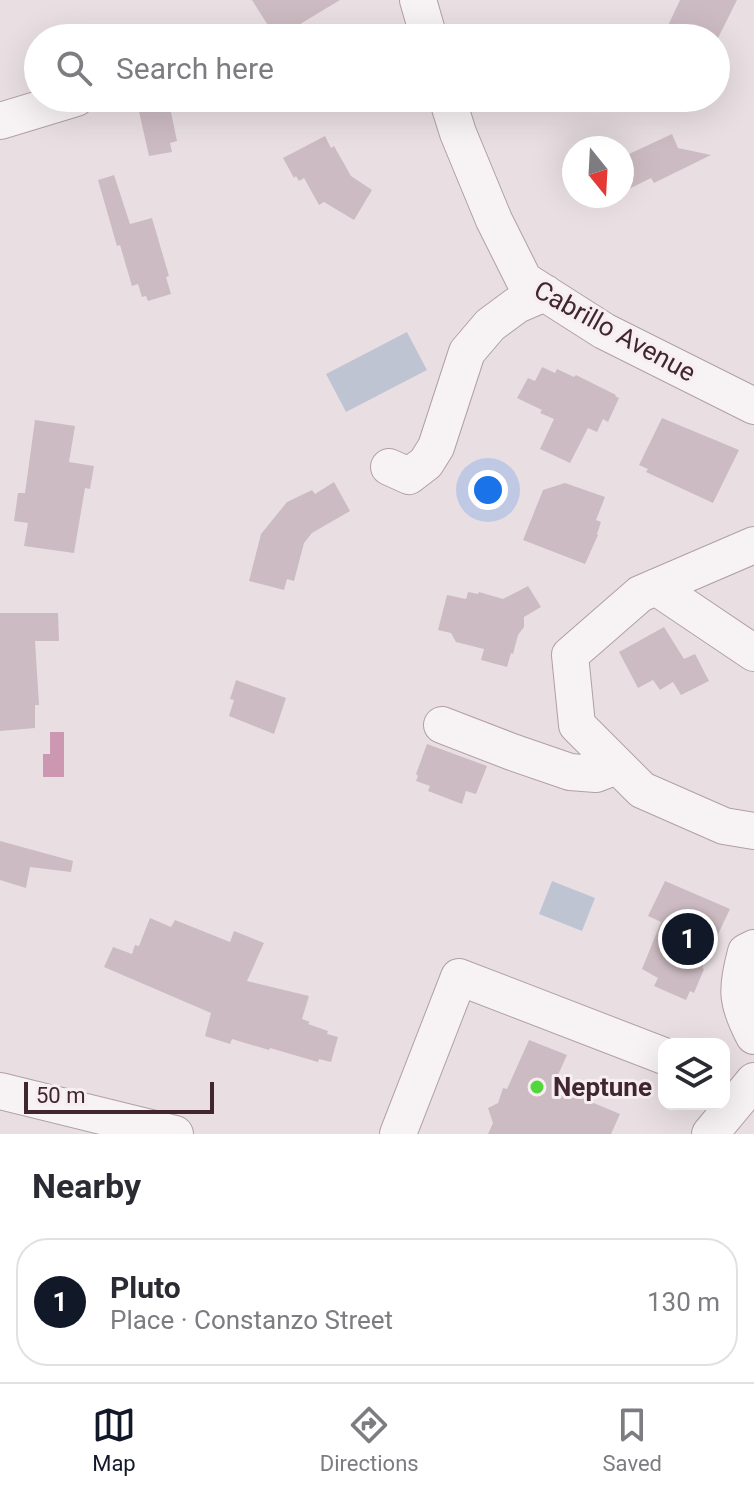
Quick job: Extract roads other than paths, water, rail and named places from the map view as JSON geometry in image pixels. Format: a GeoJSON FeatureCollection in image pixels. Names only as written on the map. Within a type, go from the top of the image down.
{"type":"FeatureCollection","features":[{"type":"Feature","properties":{"kind":"street"},"geometry":{"type":"LineString","coordinates":[[418,0],[425,24]]}},
{"type":"Feature","properties":{"kind":"street"},"geometry":{"type":"LineString","coordinates":[[0,121],[30,112]]}},
{"type":"Feature","properties":{"kind":"street","name":"Cabrillo Avenue"},"geometry":{"type":"LineString","coordinates":[[451,112],[494,220],[524,280],[604,331],[754,406]]}},
{"type":"Feature","properties":{"kind":"street"},"geometry":{"type":"LineString","coordinates":[[389,467],[409,476],[426,463],[436,447],[467,352],[490,325],[517,305],[545,293]]}},
{"type":"Feature","properties":{"kind":"street"},"geometry":{"type":"LineString","coordinates":[[754,545],[640,594],[570,655],[577,725],[642,790],[724,826],[754,831]]}},
{"type":"Feature","properties":{"kind":"street"},"geometry":{"type":"LineString","coordinates":[[656,587],[754,653]]}},
{"type":"Feature","properties":{"kind":"street"},"geometry":{"type":"LineString","coordinates":[[442,725],[570,772],[596,774],[617,766]]}},
{"type":"Feature","properties":{"kind":"street"},"geometry":{"type":"LineString","coordinates":[[754,948],[746,952],[738,982],[739,1000],[754,1036]]}},
{"type":"Feature","properties":{"kind":"street"},"geometry":{"type":"LineString","coordinates":[[398,1134],[459,977],[658,1054]]}},
{"type":"Feature","properties":{"kind":"street"},"geometry":{"type":"LineString","coordinates":[[710,1134],[745,1087]]}},
{"type":"Feature","properties":{"kind":"street"},"geometry":{"type":"LineString","coordinates":[[0,1091],[167,1133]]}},
{"type":"Feature","properties":{"kind":"place","name":"Pluto"},"geometry":{"type":"Point","coordinates":[688,939]}},
{"type":"Feature","properties":{"kind":"place","name":"Neptune"},"geometry":{"type":"Point","coordinates":[537,1087]}}]}
